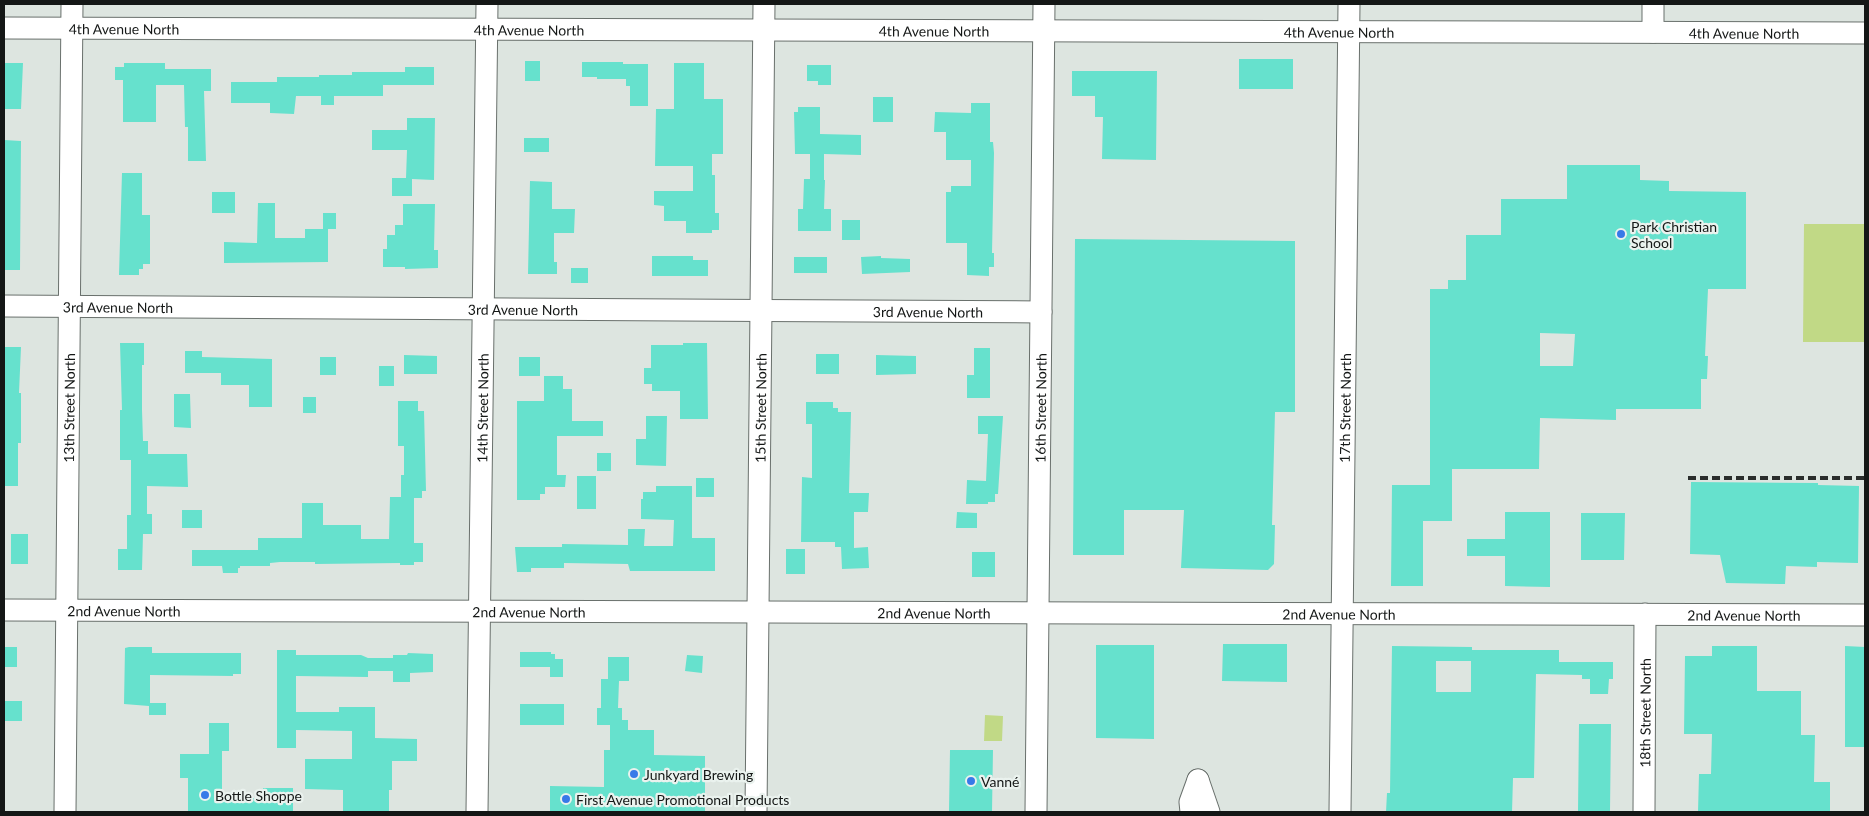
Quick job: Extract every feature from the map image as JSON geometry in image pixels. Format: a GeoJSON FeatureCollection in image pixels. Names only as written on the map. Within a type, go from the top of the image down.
{"type":"FeatureCollection","features":[{"type":"Feature","properties":{"kind":"street","name":"13th Street North"},"geometry":{"type":"LineString","coordinates":[[65,812],[72,4]]}},
{"type":"Feature","properties":{"kind":"street","name":"14th Street North"},"geometry":{"type":"LineString","coordinates":[[477,812],[487,4]]}},
{"type":"Feature","properties":{"kind":"street","name":"15th Street North"},"geometry":{"type":"LineString","coordinates":[[756,812],[764,4]]}},
{"type":"Feature","properties":{"kind":"street","name":"16th Street North"},"geometry":{"type":"LineString","coordinates":[[1036,812],[1044,4]]}},
{"type":"Feature","properties":{"kind":"street","name":"17th Street North"},"geometry":{"type":"LineString","coordinates":[[1340,812],[1348,4]]}},
{"type":"Feature","properties":{"kind":"street"},"geometry":{"type":"LineString","coordinates":[[1653,4],[1653,32]]}},
{"type":"Feature","properties":{"kind":"street","name":"4th Avenue North"},"geometry":{"type":"LineString","coordinates":[[4,28],[1865,33]]}},
{"type":"Feature","properties":{"kind":"street","name":"3rd Avenue North"},"geometry":{"type":"LineString","coordinates":[[4,306],[1041,312]]}},
{"type":"Feature","properties":{"kind":"street","name":"2nd Avenue North"},"geometry":{"type":"LineString","coordinates":[[4,610],[1865,615]]}},
{"type":"Feature","properties":{"kind":"street","name":"18th Street North"},"geometry":{"type":"LineString","coordinates":[[1644,812],[1645,614]]}},
{"type":"Feature","properties":{"kind":"street"},"geometry":{"type":"LineString","coordinates":[[1190,812],[1190,802],[1198,780],[1209,812]]}},
{"type":"Feature","properties":{"kind":"green space"},"geometry":{"type":"Polygon","coordinates":[[[1804,224],[1865,224],[1865,342],[1803,342],[1804,224]]]}},
{"type":"Feature","properties":{"kind":"green space"},"geometry":{"type":"Polygon","coordinates":[[[985,715],[1003,716],[1002,741],[984,741],[985,715]]]}},
{"type":"Feature","properties":{"kind":"building"},"geometry":{"type":"Polygon","coordinates":[[[1239,59],[1293,59],[1293,89],[1239,89],[1239,59]]]}},
{"type":"Feature","properties":{"kind":"building"},"geometry":{"type":"Polygon","coordinates":[[[525,61],[540,61],[540,81],[525,81],[525,61]]]}},
{"type":"Feature","properties":{"kind":"building"},"geometry":{"type":"Polygon","coordinates":[[[582,62],[648,64],[648,106],[630,106],[630,86],[626,86],[626,79],[582,77],[582,62]]]}},
{"type":"Feature","properties":{"kind":"building"},"geometry":{"type":"Polygon","coordinates":[[[4,63],[23,63],[21,109],[4,109],[4,63]]]}},
{"type":"Feature","properties":{"kind":"building"},"geometry":{"type":"Polygon","coordinates":[[[124,63],[165,63],[165,69],[211,69],[211,91],[204,91],[206,161],[188,161],[188,127],[185,127],[184,85],[156,85],[156,122],[123,122],[123,80],[115,80],[115,67],[124,67],[124,63]]]}},
{"type":"Feature","properties":{"kind":"building"},"geometry":{"type":"Polygon","coordinates":[[[674,63],[704,63],[704,99],[723,99],[723,154],[712,154],[712,175],[715,175],[715,213],[719,213],[719,230],[712,230],[712,233],[686,233],[686,221],[664,221],[664,206],[654,205],[654,191],[693,191],[693,166],[655,166],[656,109],[674,109],[674,63]]]}},
{"type":"Feature","properties":{"kind":"building"},"geometry":{"type":"Polygon","coordinates":[[[807,65],[831,65],[831,85],[818,85],[818,81],[807,81],[807,65]]]}},
{"type":"Feature","properties":{"kind":"building"},"geometry":{"type":"Polygon","coordinates":[[[405,67],[434,67],[434,85],[383,85],[383,96],[334,96],[334,105],[321,105],[321,96],[296,96],[294,114],[270,113],[270,103],[231,103],[231,82],[277,82],[277,77],[352,75],[352,72],[405,72],[405,67]]]}},
{"type":"Feature","properties":{"kind":"building"},"geometry":{"type":"Polygon","coordinates":[[[1072,71],[1157,71],[1156,160],[1102,159],[1103,117],[1095,117],[1095,96],[1072,96],[1072,71]]]}},
{"type":"Feature","properties":{"kind":"building"},"geometry":{"type":"Polygon","coordinates":[[[873,97],[893,97],[893,122],[873,122],[873,97]]]}},
{"type":"Feature","properties":{"kind":"building"},"geometry":{"type":"Polygon","coordinates":[[[971,103],[990,103],[990,142],[993,142],[994,153],[992,253],[994,253],[994,267],[989,267],[989,276],[967,275],[967,243],[946,243],[946,192],[951,192],[951,186],[971,186],[971,160],[946,160],[946,132],[934,132],[935,112],[971,113],[971,103]]]}},
{"type":"Feature","properties":{"kind":"building"},"geometry":{"type":"Polygon","coordinates":[[[798,107],[820,107],[820,134],[861,135],[861,155],[824,154],[824,209],[831,209],[831,231],[798,231],[798,209],[803,209],[804,179],[810,179],[810,154],[795,154],[794,112],[798,112],[798,107]]]}},
{"type":"Feature","properties":{"kind":"building"},"geometry":{"type":"Polygon","coordinates":[[[407,118],[435,118],[434,180],[412,179],[412,196],[392,196],[392,178],[406,178],[407,150],[372,150],[372,130],[407,130],[407,118]]]}},
{"type":"Feature","properties":{"kind":"building"},"geometry":{"type":"Polygon","coordinates":[[[524,138],[549,138],[549,152],[524,152],[524,138]]]}},
{"type":"Feature","properties":{"kind":"building"},"geometry":{"type":"Polygon","coordinates":[[[4,140],[21,141],[20,270],[4,270],[4,140]]]}},
{"type":"Feature","properties":{"kind":"building"},"geometry":{"type":"Polygon","coordinates":[[[1567,165],[1640,165],[1640,180],[1669,181],[1669,191],[1746,192],[1746,289],[1708,289],[1705,356],[1708,356],[1707,379],[1701,379],[1701,409],[1616,409],[1616,420],[1540,418],[1539,469],[1452,469],[1452,521],[1423,521],[1423,586],[1391,586],[1392,485],[1430,485],[1430,289],[1448,289],[1448,280],[1466,280],[1466,235],[1501,235],[1501,199],[1567,199],[1567,165]],[[1540,333],[1540,366],[1573,366],[1575,334],[1540,333]]]}},
{"type":"Feature","properties":{"kind":"building"},"geometry":{"type":"Polygon","coordinates":[[[122,173],[142,173],[142,215],[150,215],[150,264],[143,264],[143,269],[139,269],[139,275],[119,275],[122,173]]]}},
{"type":"Feature","properties":{"kind":"building"},"geometry":{"type":"Polygon","coordinates":[[[530,181],[552,182],[552,209],[575,209],[574,233],[554,233],[554,262],[557,262],[557,274],[528,274],[530,181]]]}},
{"type":"Feature","properties":{"kind":"building"},"geometry":{"type":"Polygon","coordinates":[[[212,192],[235,192],[235,213],[212,213],[212,192]]]}},
{"type":"Feature","properties":{"kind":"building"},"geometry":{"type":"Polygon","coordinates":[[[258,203],[275,203],[275,238],[305,238],[305,229],[323,229],[323,213],[336,213],[336,229],[328,229],[328,262],[224,263],[224,242],[257,243],[258,203]]]}},
{"type":"Feature","properties":{"kind":"building"},"geometry":{"type":"Polygon","coordinates":[[[403,204],[435,204],[434,250],[438,250],[438,268],[405,269],[405,267],[383,267],[383,249],[387,249],[387,235],[395,235],[395,225],[403,225],[403,204]]]}},
{"type":"Feature","properties":{"kind":"building"},"geometry":{"type":"Polygon","coordinates":[[[842,220],[860,220],[860,240],[842,240],[842,220]]]}},
{"type":"Feature","properties":{"kind":"building"},"geometry":{"type":"Polygon","coordinates":[[[1075,239],[1295,241],[1295,412],[1275,412],[1272,525],[1275,525],[1274,564],[1268,570],[1181,568],[1184,510],[1124,510],[1124,555],[1073,555],[1075,239]]]}},
{"type":"Feature","properties":{"kind":"building"},"geometry":{"type":"Polygon","coordinates":[[[652,256],[693,256],[693,260],[708,260],[708,276],[652,276],[652,256]]]}},
{"type":"Feature","properties":{"kind":"building"},"geometry":{"type":"Polygon","coordinates":[[[881,256],[881,258],[910,259],[910,272],[862,274],[861,257],[881,256]]]}},
{"type":"Feature","properties":{"kind":"building"},"geometry":{"type":"Polygon","coordinates":[[[794,257],[827,257],[827,273],[794,273],[794,257]]]}},
{"type":"Feature","properties":{"kind":"building"},"geometry":{"type":"Polygon","coordinates":[[[571,268],[588,268],[588,283],[571,283],[571,268]]]}},
{"type":"Feature","properties":{"kind":"building"},"geometry":{"type":"Polygon","coordinates":[[[120,343],[144,343],[144,365],[142,365],[143,441],[148,441],[148,454],[187,454],[188,487],[147,486],[147,514],[152,514],[152,534],[143,534],[142,570],[118,570],[118,549],[127,549],[127,515],[131,515],[131,460],[120,460],[120,410],[122,410],[120,343]]]}},
{"type":"Feature","properties":{"kind":"building"},"geometry":{"type":"Polygon","coordinates":[[[683,343],[707,343],[708,419],[680,419],[680,391],[652,391],[652,384],[644,384],[644,368],[651,368],[651,345],[683,345],[683,343]]]}},
{"type":"Feature","properties":{"kind":"building"},"geometry":{"type":"Polygon","coordinates":[[[4,347],[21,347],[19,393],[21,393],[21,443],[18,443],[18,486],[4,486],[4,347]]]}},
{"type":"Feature","properties":{"kind":"building"},"geometry":{"type":"Polygon","coordinates":[[[974,348],[990,348],[990,398],[967,398],[967,375],[974,375],[974,348]]]}},
{"type":"Feature","properties":{"kind":"building"},"geometry":{"type":"Polygon","coordinates":[[[185,351],[202,351],[202,357],[272,359],[272,407],[249,407],[249,385],[221,385],[221,373],[185,373],[185,351]]]}},
{"type":"Feature","properties":{"kind":"building"},"geometry":{"type":"Polygon","coordinates":[[[816,354],[839,354],[839,374],[816,374],[816,354]]]}},
{"type":"Feature","properties":{"kind":"building"},"geometry":{"type":"Polygon","coordinates":[[[404,355],[437,356],[437,374],[404,374],[404,355]]]}},
{"type":"Feature","properties":{"kind":"building"},"geometry":{"type":"Polygon","coordinates":[[[876,355],[916,356],[916,374],[876,375],[876,355]]]}},
{"type":"Feature","properties":{"kind":"building"},"geometry":{"type":"Polygon","coordinates":[[[320,357],[336,357],[336,375],[320,375],[320,357]]]}},
{"type":"Feature","properties":{"kind":"building"},"geometry":{"type":"Polygon","coordinates":[[[519,357],[540,357],[540,376],[519,376],[519,357]]]}},
{"type":"Feature","properties":{"kind":"building"},"geometry":{"type":"Polygon","coordinates":[[[379,366],[394,366],[394,386],[379,386],[379,366]]]}},
{"type":"Feature","properties":{"kind":"building"},"geometry":{"type":"Polygon","coordinates":[[[544,376],[563,376],[563,389],[572,389],[572,421],[603,421],[603,436],[557,436],[557,475],[566,475],[565,487],[545,487],[545,494],[540,494],[540,500],[517,500],[517,401],[544,401],[544,376]]]}},
{"type":"Feature","properties":{"kind":"building"},"geometry":{"type":"Polygon","coordinates":[[[174,394],[190,394],[191,428],[174,427],[174,394]]]}},
{"type":"Feature","properties":{"kind":"building"},"geometry":{"type":"Polygon","coordinates":[[[303,397],[316,397],[316,413],[303,413],[303,397]]]}},
{"type":"Feature","properties":{"kind":"building"},"geometry":{"type":"Polygon","coordinates":[[[398,401],[418,401],[418,411],[424,411],[426,491],[422,491],[422,498],[414,498],[414,543],[423,543],[423,562],[414,562],[414,565],[400,565],[400,563],[315,564],[315,562],[280,562],[270,563],[270,566],[240,566],[238,573],[223,573],[222,566],[192,566],[192,550],[258,550],[258,538],[302,538],[302,503],[323,503],[323,525],[361,525],[361,539],[389,539],[390,497],[401,497],[401,475],[404,475],[404,446],[398,446],[398,401]]]}},
{"type":"Feature","properties":{"kind":"building"},"geometry":{"type":"Polygon","coordinates":[[[806,402],[833,402],[833,408],[838,408],[838,412],[851,412],[849,493],[869,493],[868,512],[854,512],[854,548],[868,547],[869,568],[842,569],[841,547],[835,547],[835,542],[801,542],[802,477],[812,478],[812,424],[806,424],[806,402]]]}},
{"type":"Feature","properties":{"kind":"building"},"geometry":{"type":"Polygon","coordinates":[[[646,416],[667,416],[666,466],[636,465],[636,439],[646,439],[646,416]]]}},
{"type":"Feature","properties":{"kind":"building"},"geometry":{"type":"Polygon","coordinates":[[[978,416],[1003,416],[998,494],[995,494],[995,502],[988,502],[988,504],[966,504],[967,480],[986,481],[988,434],[978,434],[978,416]]]}},
{"type":"Feature","properties":{"kind":"building"},"geometry":{"type":"Polygon","coordinates":[[[597,453],[611,453],[611,471],[597,471],[597,453]]]}},
{"type":"Feature","properties":{"kind":"building"},"geometry":{"type":"Polygon","coordinates":[[[577,476],[596,476],[596,509],[577,509],[577,476]]]}},
{"type":"Feature","properties":{"kind":"building"},"geometry":{"type":"Polygon","coordinates":[[[696,478],[714,478],[714,497],[696,497],[696,478]]]}},
{"type":"Feature","properties":{"kind":"building"},"geometry":{"type":"Polygon","coordinates":[[[1691,482],[1818,483],[1818,485],[1859,486],[1858,563],[1817,562],[1817,567],[1786,566],[1785,584],[1726,583],[1720,555],[1690,554],[1691,482]]]}},
{"type":"Feature","properties":{"kind":"building"},"geometry":{"type":"Polygon","coordinates":[[[656,486],[692,486],[692,538],[715,538],[715,571],[630,571],[628,564],[564,563],[564,568],[531,568],[531,572],[517,572],[515,547],[562,547],[562,544],[628,545],[628,529],[645,529],[644,546],[673,546],[674,520],[641,519],[643,492],[656,492],[656,486]]]}},
{"type":"Feature","properties":{"kind":"building"},"geometry":{"type":"Polygon","coordinates":[[[182,510],[202,510],[202,528],[182,528],[182,510]]]}},
{"type":"Feature","properties":{"kind":"building"},"geometry":{"type":"Polygon","coordinates":[[[957,512],[977,513],[977,528],[956,528],[957,512]]]}},
{"type":"Feature","properties":{"kind":"building"},"geometry":{"type":"Polygon","coordinates":[[[1505,512],[1550,512],[1550,587],[1505,586],[1505,556],[1467,556],[1467,539],[1505,539],[1505,512]]]}},
{"type":"Feature","properties":{"kind":"building"},"geometry":{"type":"Polygon","coordinates":[[[1581,513],[1625,513],[1624,560],[1581,560],[1581,513]]]}},
{"type":"Feature","properties":{"kind":"building"},"geometry":{"type":"Polygon","coordinates":[[[11,534],[28,534],[28,564],[11,564],[11,534]]]}},
{"type":"Feature","properties":{"kind":"building"},"geometry":{"type":"Polygon","coordinates":[[[786,549],[805,549],[805,574],[786,574],[786,549]]]}},
{"type":"Feature","properties":{"kind":"building"},"geometry":{"type":"Polygon","coordinates":[[[972,552],[995,552],[995,577],[972,577],[972,552]]]}},
{"type":"Feature","properties":{"kind":"building"},"geometry":{"type":"Polygon","coordinates":[[[1223,644],[1287,644],[1287,682],[1222,681],[1223,644]]]}},
{"type":"Feature","properties":{"kind":"building"},"geometry":{"type":"Polygon","coordinates":[[[1096,645],[1154,645],[1154,739],[1096,738],[1096,645]]]}},
{"type":"Feature","properties":{"kind":"building"},"geometry":{"type":"Polygon","coordinates":[[[1392,646],[1472,647],[1472,650],[1559,650],[1559,662],[1613,662],[1613,679],[1609,679],[1608,694],[1590,694],[1590,679],[1582,679],[1582,675],[1536,674],[1534,778],[1513,778],[1512,812],[1386,812],[1387,793],[1390,793],[1392,646]],[[1436,661],[1436,692],[1471,692],[1471,661],[1436,661]]]}},
{"type":"Feature","properties":{"kind":"building"},"geometry":{"type":"Polygon","coordinates":[[[1712,646],[1757,646],[1757,691],[1801,691],[1801,735],[1815,735],[1814,782],[1830,782],[1830,812],[1698,812],[1699,774],[1711,774],[1712,734],[1684,734],[1685,656],[1712,656],[1712,646]]]}},
{"type":"Feature","properties":{"kind":"building"},"geometry":{"type":"Polygon","coordinates":[[[1845,646],[1865,647],[1865,747],[1845,747],[1845,646]]]}},
{"type":"Feature","properties":{"kind":"building"},"geometry":{"type":"Polygon","coordinates":[[[4,647],[17,647],[17,667],[4,667],[4,647]]]}},
{"type":"Feature","properties":{"kind":"building"},"geometry":{"type":"Polygon","coordinates":[[[152,647],[152,653],[241,653],[241,674],[233,674],[233,676],[150,675],[150,703],[166,703],[166,715],[149,715],[149,706],[124,704],[125,648],[152,647]]]}},
{"type":"Feature","properties":{"kind":"building"},"geometry":{"type":"Polygon","coordinates":[[[277,650],[296,650],[296,655],[361,655],[368,658],[393,658],[393,655],[407,655],[408,653],[433,654],[433,672],[410,673],[410,682],[393,682],[393,671],[368,671],[368,677],[296,676],[296,712],[339,712],[339,707],[375,707],[375,738],[417,739],[417,761],[392,761],[392,790],[389,790],[389,812],[343,812],[343,790],[305,789],[305,759],[352,759],[352,731],[296,730],[296,748],[277,748],[277,650]]]}},
{"type":"Feature","properties":{"kind":"building"},"geometry":{"type":"Polygon","coordinates":[[[520,652],[551,652],[551,654],[555,654],[555,659],[563,659],[563,677],[550,677],[550,667],[520,667],[520,652]]]}},
{"type":"Feature","properties":{"kind":"building"},"geometry":{"type":"Polygon","coordinates":[[[687,655],[703,656],[702,673],[685,671],[687,655]]]}},
{"type":"Feature","properties":{"kind":"building"},"geometry":{"type":"Polygon","coordinates":[[[608,657],[629,657],[629,681],[619,681],[618,708],[622,708],[622,720],[628,720],[628,730],[654,730],[654,755],[705,756],[705,812],[550,812],[550,786],[604,787],[604,750],[610,750],[610,725],[597,725],[597,708],[601,708],[601,679],[608,679],[608,657]]]}},
{"type":"Feature","properties":{"kind":"building"},"geometry":{"type":"Polygon","coordinates":[[[4,701],[22,701],[22,721],[4,721],[4,701]]]}},
{"type":"Feature","properties":{"kind":"building"},"geometry":{"type":"Polygon","coordinates":[[[520,704],[564,704],[564,725],[520,725],[520,704]]]}},
{"type":"Feature","properties":{"kind":"building"},"geometry":{"type":"Polygon","coordinates":[[[209,723],[229,723],[229,751],[222,751],[222,798],[263,798],[263,788],[293,788],[293,812],[188,812],[188,778],[180,778],[180,754],[209,754],[209,723]]]}},
{"type":"Feature","properties":{"kind":"building"},"geometry":{"type":"Polygon","coordinates":[[[1579,724],[1611,724],[1610,812],[1578,812],[1579,724]]]}},
{"type":"Feature","properties":{"kind":"building","name":"Vanné"},"geometry":{"type":"Polygon","coordinates":[[[950,750],[993,750],[992,812],[949,812],[950,750]]]}},
{"type":"Feature","properties":{"kind":"railway"},"geometry":{"type":"LineString","coordinates":[[1688,478],[1865,478]]}},
{"type":"Feature","properties":{"kind":"place","name":"Park Christian School"},"geometry":{"type":"Point","coordinates":[1621,234]}},
{"type":"Feature","properties":{"kind":"place","name":"Junkyard Brewing"},"geometry":{"type":"Point","coordinates":[634,774]}},
{"type":"Feature","properties":{"kind":"place","name":"Vanné"},"geometry":{"type":"Point","coordinates":[971,781]}},
{"type":"Feature","properties":{"kind":"place","name":"Bottle Shoppe"},"geometry":{"type":"Point","coordinates":[205,795]}},
{"type":"Feature","properties":{"kind":"place","name":"First Avenue Promotional Products"},"geometry":{"type":"Point","coordinates":[566,799]}}]}
